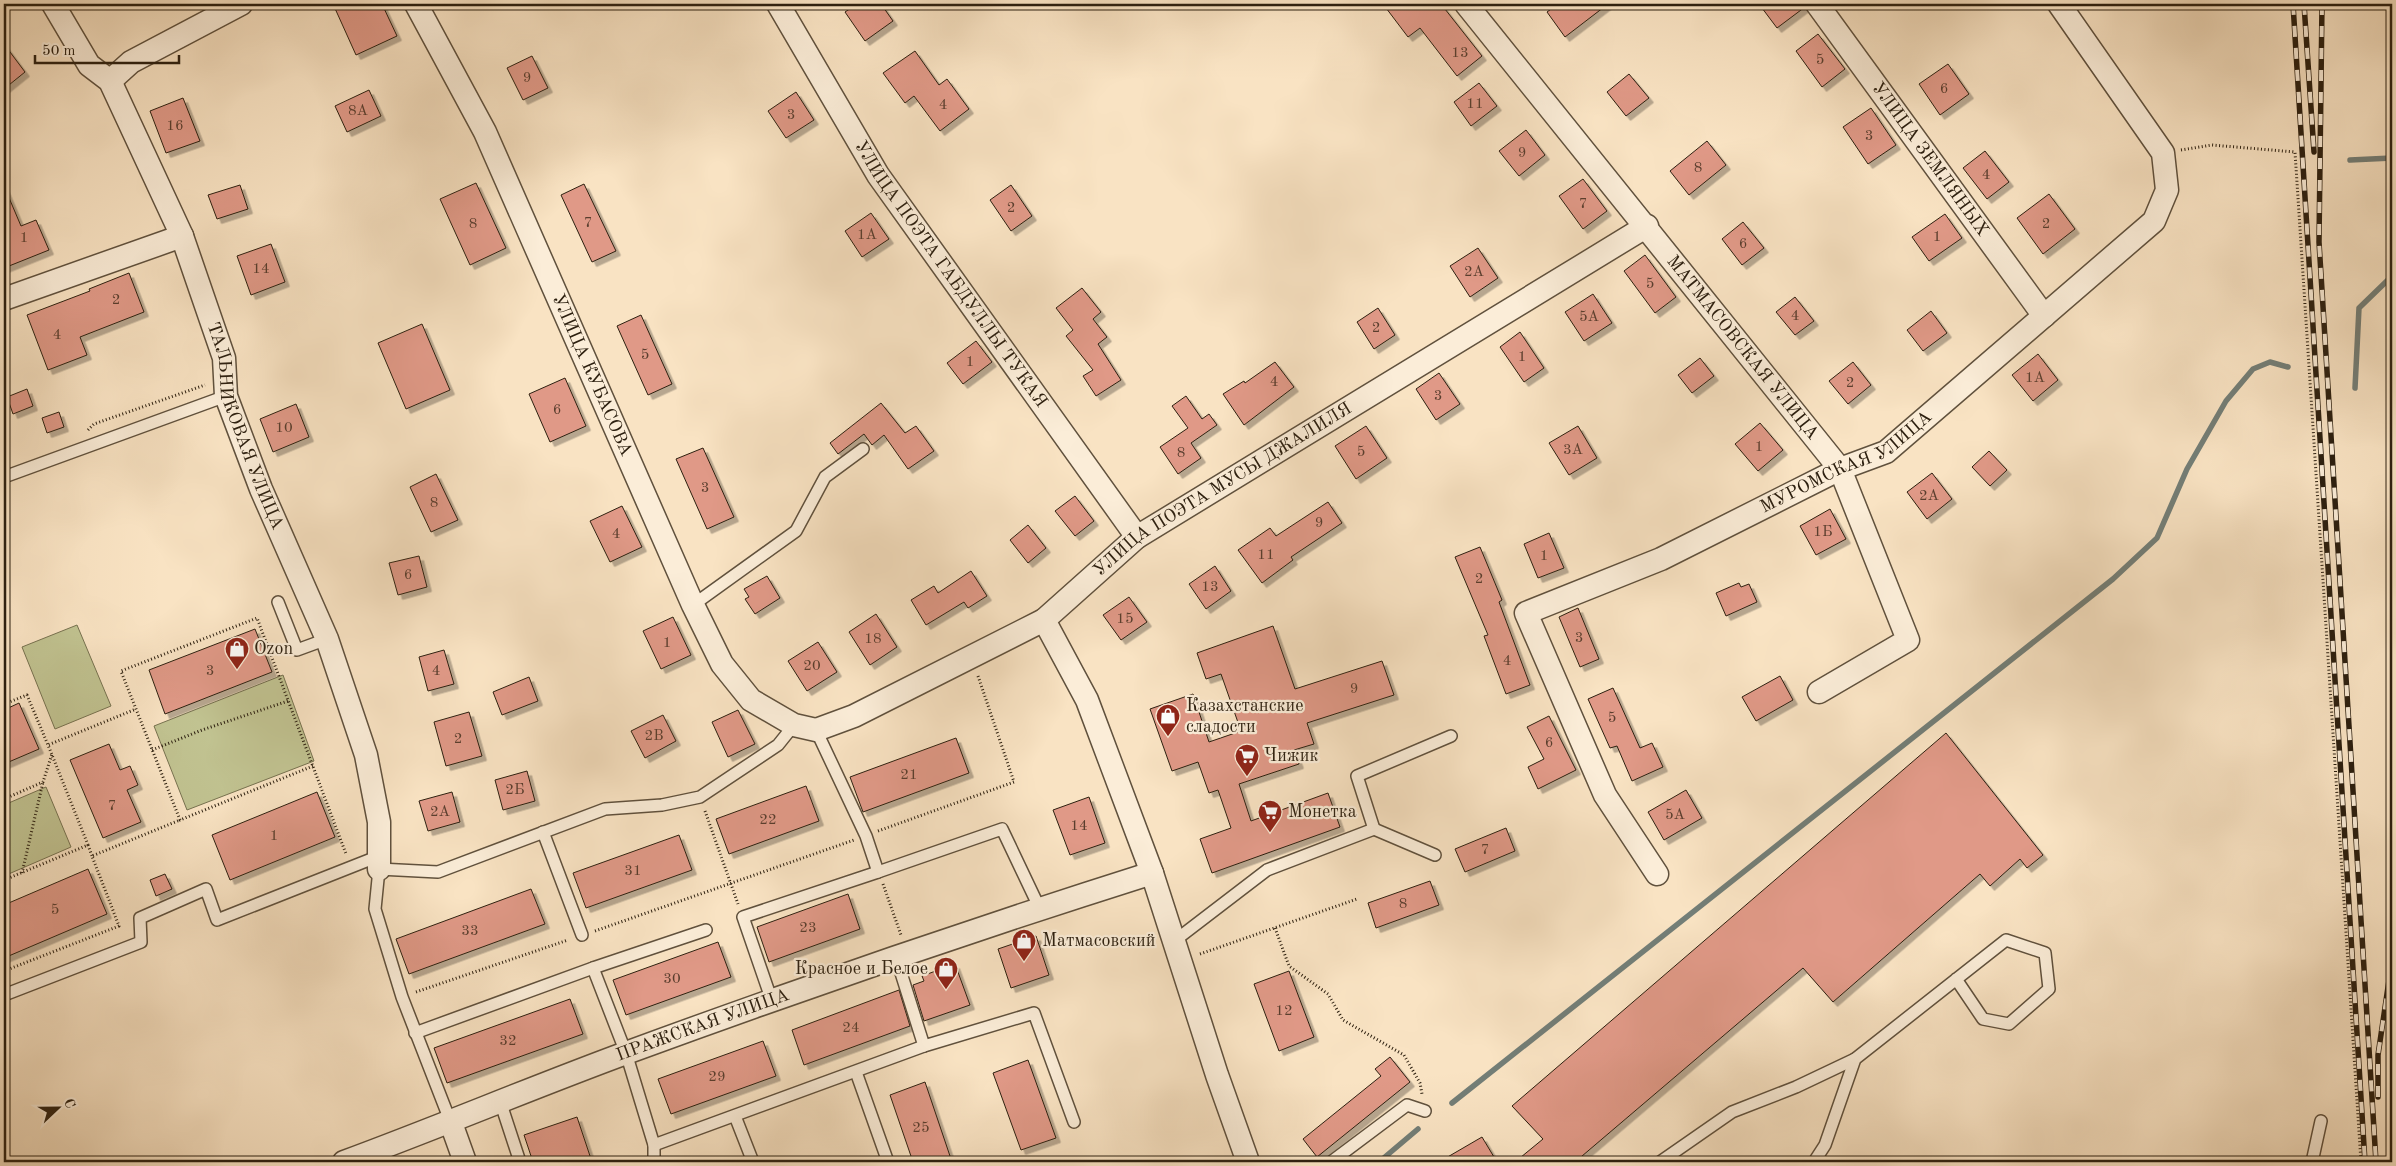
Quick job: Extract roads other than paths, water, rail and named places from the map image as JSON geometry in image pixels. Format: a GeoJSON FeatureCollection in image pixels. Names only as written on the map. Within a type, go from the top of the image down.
{"type":"FeatureCollection","features":[{"type":"Feature","properties":{"kind":"street","name":"ТАЛЬНИКОВАЯ УЛИЦА"},"geometry":{"type":"LineString","coordinates":[[53,4],[89,65],[110,81],[182,236],[224,358],[226,396],[261,489],[327,639],[366,755],[379,822],[379,863]]}},
{"type":"Feature","properties":{"kind":"street"},"geometry":{"type":"LineString","coordinates":[[110,81],[131,62],[241,4]]}},
{"type":"Feature","properties":{"kind":"street","name":"УЛИЦА КУБАСОВА"},"geometry":{"type":"LineString","coordinates":[[416,4],[485,132],[693,605],[722,664],[751,700],[794,725]]}},
{"type":"Feature","properties":{"kind":"street","name":"УЛИЦА ПОЭТА ГАБДУЛЛЫ ТУКАЯ"},"geometry":{"type":"LineString","coordinates":[[778,4],[878,176],[1137,537]]}},
{"type":"Feature","properties":{"kind":"street","name":"МАТМАСОВСКАЯ УЛИЦА"},"geometry":{"type":"LineString","coordinates":[[1466,4],[1647,226],[1840,469],[1908,640],[1819,692]]}},
{"type":"Feature","properties":{"kind":"street","name":"УЛИЦА ЗЕМЛЯНЫХ"},"geometry":{"type":"LineString","coordinates":[[1817,4],[2044,316]]}},
{"type":"Feature","properties":{"kind":"street","name":"МУРОМСКАЯ УЛИЦА"},"geometry":{"type":"LineString","coordinates":[[1657,874],[1605,795],[1526,613],[1661,559],[1840,469],[1886,452],[2154,221],[2167,190],[2163,153],[2058,4]]}},
{"type":"Feature","properties":{"kind":"street","name":"УЛИЦА ПОЭТА МУСЫ ДЖАЛИЛЯ"},"geometry":{"type":"LineString","coordinates":[[816,730],[854,716],[1044,620],[1137,537],[1647,226]]}},
{"type":"Feature","properties":{"kind":"street"},"geometry":{"type":"LineString","coordinates":[[4,299],[182,236]]}},
{"type":"Feature","properties":{"kind":"street"},"geometry":{"type":"LineString","coordinates":[[1044,620],[1087,700],[1152,873],[1173,942],[1248,1162]]}},
{"type":"Feature","properties":{"kind":"street"},"geometry":{"type":"LineString","coordinates":[[794,725],[816,730]]}},
{"type":"Feature","properties":{"kind":"street","name":"ПРАЖСКАЯ УЛИЦА"},"geometry":{"type":"LineString","coordinates":[[344,1162],[451,1123],[500,1101],[626,1053],[902,956],[1152,873]]}},
{"type":"Feature","properties":{"kind":"street"},"geometry":{"type":"LineString","coordinates":[[451,1123],[465,1162]]}},
{"type":"Feature","properties":{"kind":"lane"},"geometry":{"type":"LineString","coordinates":[[4,477],[226,396]]}},
{"type":"Feature","properties":{"kind":"lane"},"geometry":{"type":"LineString","coordinates":[[693,605],[796,531],[825,477],[863,449]]}},
{"type":"Feature","properties":{"kind":"lane"},"geometry":{"type":"LineString","coordinates":[[278,602],[297,650],[327,639]]}},
{"type":"Feature","properties":{"kind":"lane"},"geometry":{"type":"LineString","coordinates":[[4,995],[141,942],[140,918],[206,889],[217,920],[352,868],[379,863],[438,872],[605,809],[662,805],[700,797],[778,745],[794,725]]}},
{"type":"Feature","properties":{"kind":"lane"},"geometry":{"type":"LineString","coordinates":[[816,730],[866,836],[878,872]]}},
{"type":"Feature","properties":{"kind":"lane"},"geometry":{"type":"LineString","coordinates":[[1374,829],[1356,776],[1451,736]]}},
{"type":"Feature","properties":{"kind":"lane"},"geometry":{"type":"LineString","coordinates":[[772,1001],[743,917],[1002,829],[1040,909]]}},
{"type":"Feature","properties":{"kind":"lane"},"geometry":{"type":"LineString","coordinates":[[1173,942],[1267,870],[1374,829],[1435,855]]}},
{"type":"Feature","properties":{"kind":"lane"},"geometry":{"type":"LineString","coordinates":[[543,832],[582,935]]}},
{"type":"Feature","properties":{"kind":"lane"},"geometry":{"type":"LineString","coordinates":[[379,863],[375,909],[402,997],[451,1123]]}},
{"type":"Feature","properties":{"kind":"lane"},"geometry":{"type":"LineString","coordinates":[[415,1033],[593,968],[706,930]]}},
{"type":"Feature","properties":{"kind":"lane"},"geometry":{"type":"LineString","coordinates":[[1660,1162],[1732,1112],[1796,1087],[1855,1060],[1956,979],[2006,940],[2045,953],[2050,989],[2009,1024],[1983,1019],[1956,979]]}},
{"type":"Feature","properties":{"kind":"lane"},"geometry":{"type":"LineString","coordinates":[[902,956],[924,1046]]}},
{"type":"Feature","properties":{"kind":"lane"},"geometry":{"type":"LineString","coordinates":[[593,968],[626,1053],[654,1145],[654,1162]]}},
{"type":"Feature","properties":{"kind":"lane"},"geometry":{"type":"LineString","coordinates":[[654,1145],[924,1046],[1034,1012],[1074,1122]]}},
{"type":"Feature","properties":{"kind":"lane"},"geometry":{"type":"LineString","coordinates":[[1814,1162],[1825,1145],[1855,1060]]}},
{"type":"Feature","properties":{"kind":"lane"},"geometry":{"type":"LineString","coordinates":[[856,1072],[888,1162]]}},
{"type":"Feature","properties":{"kind":"lane"},"geometry":{"type":"LineString","coordinates":[[500,1101],[520,1162]]}},
{"type":"Feature","properties":{"kind":"lane"},"geometry":{"type":"LineString","coordinates":[[1331,1162],[1407,1105],[1425,1111]]}},
{"type":"Feature","properties":{"kind":"lane"},"geometry":{"type":"LineString","coordinates":[[735,1116],[753,1162]]}},
{"type":"Feature","properties":{"kind":"lane"},"geometry":{"type":"LineString","coordinates":[[2312,1162],[2320,1121]]}},
{"type":"Feature","properties":{"kind":"waterway"},"geometry":{"type":"LineString","coordinates":[[2350,160],[2392,158]]}},
{"type":"Feature","properties":{"kind":"waterway"},"geometry":{"type":"LineString","coordinates":[[2355,388],[2359,308],[2392,276]]}},
{"type":"Feature","properties":{"kind":"waterway"},"geometry":{"type":"LineString","coordinates":[[1452,1103],[2113,579],[2157,538],[2187,469],[2226,401],[2253,369],[2270,362],[2288,367]]}},
{"type":"Feature","properties":{"kind":"waterway"},"geometry":{"type":"LineString","coordinates":[[1379,1162],[1418,1129]]}},
{"type":"Feature","properties":{"kind":"railway"},"geometry":{"type":"LineString","coordinates":[[2293,4],[2365,1162]]}},
{"type":"Feature","properties":{"kind":"railway"},"geometry":{"type":"LineString","coordinates":[[2304,4],[2314,152]]}},
{"type":"Feature","properties":{"kind":"railway"},"geometry":{"type":"LineString","coordinates":[[2322,4],[2319,242],[2376,1162]]}},
{"type":"Feature","properties":{"kind":"railway"},"geometry":{"type":"LineString","coordinates":[[2378,1097],[2378,1055],[2392,960]]}},
{"type":"Feature","properties":{"kind":"place","name":"Ozon"},"geometry":{"type":"Point","coordinates":[237,670]}},
{"type":"Feature","properties":{"kind":"place","name":"Казахстанские сладости"},"geometry":{"type":"Point","coordinates":[1168,737]}},
{"type":"Feature","properties":{"kind":"place","name":"Чижик"},"geometry":{"type":"Point","coordinates":[1247,777]}},
{"type":"Feature","properties":{"kind":"place","name":"Монетка"},"geometry":{"type":"Point","coordinates":[1270,833]}},
{"type":"Feature","properties":{"kind":"place","name":"Матмасовский"},"geometry":{"type":"Point","coordinates":[1024,962]}},
{"type":"Feature","properties":{"kind":"place","name":"Красное и Белое"},"geometry":{"type":"Point","coordinates":[946,990]}}]}
